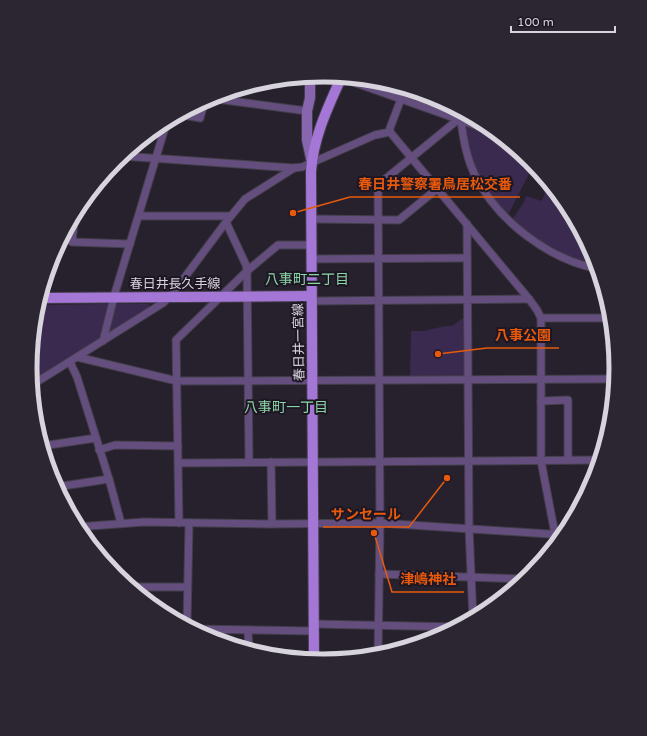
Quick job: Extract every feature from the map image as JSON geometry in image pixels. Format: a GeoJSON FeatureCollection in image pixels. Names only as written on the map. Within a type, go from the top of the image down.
{"type":"FeatureCollection","features":[{"type":"Feature","properties":{"kind":"main road"},"geometry":{"type":"LineString","coordinates":[[310,82],[307,140],[312,163]]}},
{"type":"Feature","properties":{"kind":"main road","name":"春日井一宮線"},"geometry":{"type":"LineString","coordinates":[[314,654],[311,259],[312,163],[323,120],[338,82]]}},
{"type":"Feature","properties":{"kind":"main road","name":"春日井長久手線"},"geometry":{"type":"LineString","coordinates":[[46,298],[168,298],[248,296],[312,298]]}},
{"type":"Feature","properties":{"kind":"street"},"geometry":{"type":"LineString","coordinates":[[359,84],[475,125]]}},
{"type":"Feature","properties":{"kind":"street"},"geometry":{"type":"LineString","coordinates":[[85,526],[120,523],[380,523],[555,534],[541,460],[541,318],[538,310],[390,132],[390,128],[401,99]]}},
{"type":"Feature","properties":{"kind":"street"},"geometry":{"type":"LineString","coordinates":[[223,100],[308,111]]}},
{"type":"Feature","properties":{"kind":"street"},"geometry":{"type":"LineString","coordinates":[[188,116],[200,118],[203,108]]}},
{"type":"Feature","properties":{"kind":"street"},"geometry":{"type":"LineString","coordinates":[[378,649],[380,523],[378,185],[455,122],[461,120]]}},
{"type":"Feature","properties":{"kind":"street"},"geometry":{"type":"LineString","coordinates":[[461,120],[463,140],[474,173],[482,188],[499,210],[524,234],[553,252],[577,264],[592,268]]}},
{"type":"Feature","properties":{"kind":"street"},"geometry":{"type":"LineString","coordinates":[[103,341],[114,297],[164,130]]}},
{"type":"Feature","properties":{"kind":"street"},"geometry":{"type":"LineString","coordinates":[[131,157],[302,168],[375,136],[390,132]]}},
{"type":"Feature","properties":{"kind":"street"},"geometry":{"type":"LineString","coordinates":[[38,382],[168,298],[228,219],[250,196],[294,168]]}},
{"type":"Feature","properties":{"kind":"street"},"geometry":{"type":"LineString","coordinates":[[311,218],[399,220],[438,188]]}},
{"type":"Feature","properties":{"kind":"street"},"geometry":{"type":"LineString","coordinates":[[139,216],[228,219]]}},
{"type":"Feature","properties":{"kind":"street"},"geometry":{"type":"LineString","coordinates":[[228,219],[247,270],[250,462]]}},
{"type":"Feature","properties":{"kind":"street"},"geometry":{"type":"LineString","coordinates":[[467,224],[469,461],[473,612]]}},
{"type":"Feature","properties":{"kind":"street"},"geometry":{"type":"LineString","coordinates":[[73,228],[72,242],[130,244]]}},
{"type":"Feature","properties":{"kind":"street"},"geometry":{"type":"LineString","coordinates":[[179,523],[176,340],[247,270],[278,245],[311,245]]}},
{"type":"Feature","properties":{"kind":"street"},"geometry":{"type":"LineString","coordinates":[[311,259],[467,258]]}},
{"type":"Feature","properties":{"kind":"street"},"geometry":{"type":"LineString","coordinates":[[312,298],[378,300],[529,299]]}},
{"type":"Feature","properties":{"kind":"street"},"geometry":{"type":"LineString","coordinates":[[541,318],[605,318]]}},
{"type":"Feature","properties":{"kind":"street"},"geometry":{"type":"LineString","coordinates":[[77,357],[177,381],[312,382],[609,379]]}},
{"type":"Feature","properties":{"kind":"street"},"geometry":{"type":"LineString","coordinates":[[70,362],[77,377],[96,438],[120,523]]}},
{"type":"Feature","properties":{"kind":"street"},"geometry":{"type":"LineString","coordinates":[[541,400],[568,400],[568,460]]}},
{"type":"Feature","properties":{"kind":"street"},"geometry":{"type":"LineString","coordinates":[[48,445],[96,438]]}},
{"type":"Feature","properties":{"kind":"street"},"geometry":{"type":"LineString","coordinates":[[99,450],[115,445],[178,446]]}},
{"type":"Feature","properties":{"kind":"street"},"geometry":{"type":"LineString","coordinates":[[179,463],[595,460]]}},
{"type":"Feature","properties":{"kind":"street"},"geometry":{"type":"LineString","coordinates":[[271,462],[272,524]]}},
{"type":"Feature","properties":{"kind":"street"},"geometry":{"type":"LineString","coordinates":[[63,486],[108,479]]}},
{"type":"Feature","properties":{"kind":"street"},"geometry":{"type":"LineString","coordinates":[[186,619],[189,523]]}},
{"type":"Feature","properties":{"kind":"street"},"geometry":{"type":"LineString","coordinates":[[380,574],[517,579]]}},
{"type":"Feature","properties":{"kind":"street"},"geometry":{"type":"LineString","coordinates":[[140,587],[187,587]]}},
{"type":"Feature","properties":{"kind":"street"},"geometry":{"type":"LineString","coordinates":[[206,629],[248,630],[379,625],[448,626]]}},
{"type":"Feature","properties":{"kind":"street"},"geometry":{"type":"LineString","coordinates":[[248,630],[249,645]]}},
{"type":"Feature","properties":{"kind":"shaded area"},"geometry":{"type":"Polygon","coordinates":[[[467,125],[485,131],[531,170],[509,213],[505,213],[483,183],[470,152],[465,127],[467,125]]]}},
{"type":"Feature","properties":{"kind":"shaded area"},"geometry":{"type":"Polygon","coordinates":[[[547,189],[572,225],[590,263],[574,258],[541,242],[512,220],[524,202],[526,196],[542,201],[547,189]]]}},
{"type":"Feature","properties":{"kind":"shaded area"},"geometry":{"type":"Polygon","coordinates":[[[107,304],[109,307],[97,340],[37,377],[39,331],[45,305],[107,304]]]}},
{"type":"Feature","properties":{"kind":"shaded area"},"geometry":{"type":"Polygon","coordinates":[[[117,304],[149,304],[150,308],[110,332],[108,330],[115,306],[117,304]]]}},
{"type":"Feature","properties":{"kind":"shaded area"},"geometry":{"type":"Polygon","coordinates":[[[463,318],[465,321],[466,377],[410,378],[411,331],[424,331],[445,326],[452,326],[463,318]]]}},
{"type":"Feature","properties":{"kind":"place","name":"春日井警察署鳥居松交番"},"geometry":{"type":"Point","coordinates":[293,213]}},
{"type":"Feature","properties":{"kind":"place","name":"八事公園"},"geometry":{"type":"Point","coordinates":[438,354]}},
{"type":"Feature","properties":{"kind":"place","name":"サンセール"},"geometry":{"type":"Point","coordinates":[447,478]}},
{"type":"Feature","properties":{"kind":"place","name":"津嶋神社"},"geometry":{"type":"Point","coordinates":[374,533]}},
{"type":"Feature","properties":{"kind":"district","name":"八事町二丁目"},"geometry":{"type":"Point","coordinates":[307,279]}},
{"type":"Feature","properties":{"kind":"district","name":"八事町一丁目"},"geometry":{"type":"Point","coordinates":[286,407]}}]}
